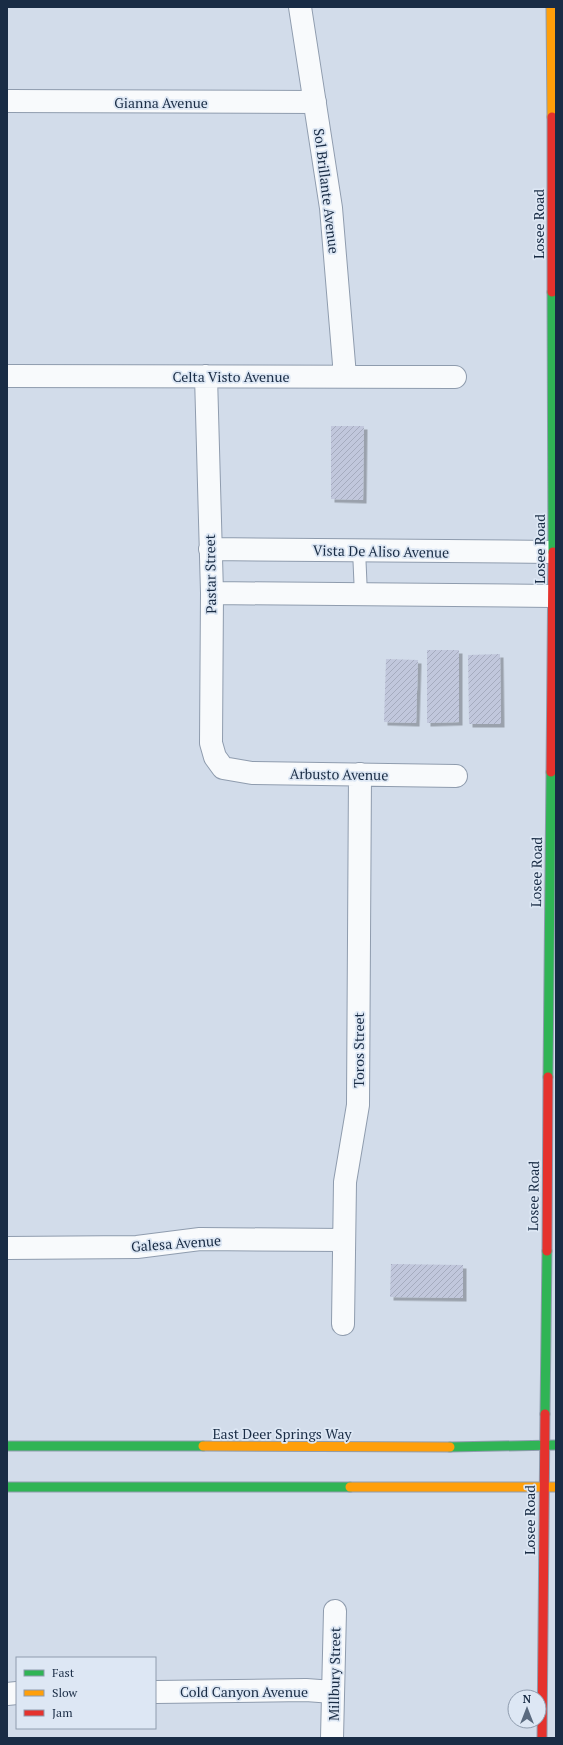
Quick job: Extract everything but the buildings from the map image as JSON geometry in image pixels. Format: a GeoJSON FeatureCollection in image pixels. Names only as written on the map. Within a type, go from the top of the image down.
{"type":"FeatureCollection","features":[{"type":"Feature","properties":{"kind":"main road","name":"Losee Road"},"geometry":{"type":"LineString","coordinates":[[542,1738],[543,1487],[554,554],[551,380],[553,132],[551,7]]}},
{"type":"Feature","properties":{"kind":"main road","name":"East Deer Springs Way"},"geometry":{"type":"LineString","coordinates":[[7,1446],[417,1447],[556,1445]]}},
{"type":"Feature","properties":{"kind":"main road"},"geometry":{"type":"LineString","coordinates":[[7,1487],[556,1487]]}},
{"type":"Feature","properties":{"kind":"street","name":"Sol Brillante Avenue"},"geometry":{"type":"LineString","coordinates":[[300,7],[331,208],[345,376]]}},
{"type":"Feature","properties":{"kind":"street","name":"Gianna Avenue"},"geometry":{"type":"LineString","coordinates":[[7,101],[315,102]]}},
{"type":"Feature","properties":{"kind":"street","name":"Celta Visto Avenue"},"geometry":{"type":"LineString","coordinates":[[7,376],[455,377]]}},
{"type":"Feature","properties":{"kind":"street","name":"Pastar Street"},"geometry":{"type":"LineString","coordinates":[[206,376],[212,593],[210,743],[215,756],[223,768]]}},
{"type":"Feature","properties":{"kind":"street","name":"Vista De Aliso Avenue"},"geometry":{"type":"LineString","coordinates":[[210,549],[554,554]]}},
{"type":"Feature","properties":{"kind":"street"},"geometry":{"type":"LineString","coordinates":[[212,593],[553,596]]}},
{"type":"Feature","properties":{"kind":"street","name":"Arbusto Avenue"},"geometry":{"type":"LineString","coordinates":[[223,768],[252,774],[456,776]]}},
{"type":"Feature","properties":{"kind":"street","name":"Toros Street"},"geometry":{"type":"LineString","coordinates":[[343,1324],[345,1182],[358,1105],[360,774]]}},
{"type":"Feature","properties":{"kind":"street","name":"Galesa Avenue"},"geometry":{"type":"LineString","coordinates":[[7,1248],[138,1247],[200,1239],[344,1240]]}},
{"type":"Feature","properties":{"kind":"street","name":"Millbury Street"},"geometry":{"type":"LineString","coordinates":[[332,1738],[335,1611]]}},
{"type":"Feature","properties":{"kind":"street","name":"Cold Canyon Avenue"},"geometry":{"type":"LineString","coordinates":[[156,1692],[306,1690],[333,1692]]}},
{"type":"Feature","properties":{"kind":"lane"},"geometry":{"type":"LineString","coordinates":[[360,550],[361,595]]}},
{"type":"Feature","properties":{"kind":"traffic: fast"},"geometry":{"type":"LineString","coordinates":[[552,292],[553,552]]}},
{"type":"Feature","properties":{"kind":"traffic: fast"},"geometry":{"type":"LineString","coordinates":[[548,1077],[551,772]]}},
{"type":"Feature","properties":{"kind":"traffic: fast"},"geometry":{"type":"LineString","coordinates":[[545,1414],[547,1251]]}},
{"type":"Feature","properties":{"kind":"traffic: fast"},"geometry":{"type":"LineString","coordinates":[[450,1447],[556,1445]]}},
{"type":"Feature","properties":{"kind":"traffic: fast"},"geometry":{"type":"LineString","coordinates":[[7,1446],[203,1446]]}},
{"type":"Feature","properties":{"kind":"traffic: fast"},"geometry":{"type":"LineString","coordinates":[[7,1487],[350,1487]]}},
{"type":"Feature","properties":{"kind":"traffic: slow"},"geometry":{"type":"LineString","coordinates":[[551,7],[552,117]]}},
{"type":"Feature","properties":{"kind":"traffic: slow"},"geometry":{"type":"LineString","coordinates":[[203,1446],[450,1447]]}},
{"type":"Feature","properties":{"kind":"traffic: slow"},"geometry":{"type":"LineString","coordinates":[[350,1487],[556,1487]]}},
{"type":"Feature","properties":{"kind":"traffic: jam"},"geometry":{"type":"LineString","coordinates":[[552,117],[552,292]]}},
{"type":"Feature","properties":{"kind":"traffic: jam"},"geometry":{"type":"LineString","coordinates":[[551,772],[553,552]]}},
{"type":"Feature","properties":{"kind":"traffic: jam"},"geometry":{"type":"LineString","coordinates":[[547,1251],[548,1077]]}},
{"type":"Feature","properties":{"kind":"traffic: jam"},"geometry":{"type":"LineString","coordinates":[[542,1738],[545,1414]]}}]}
